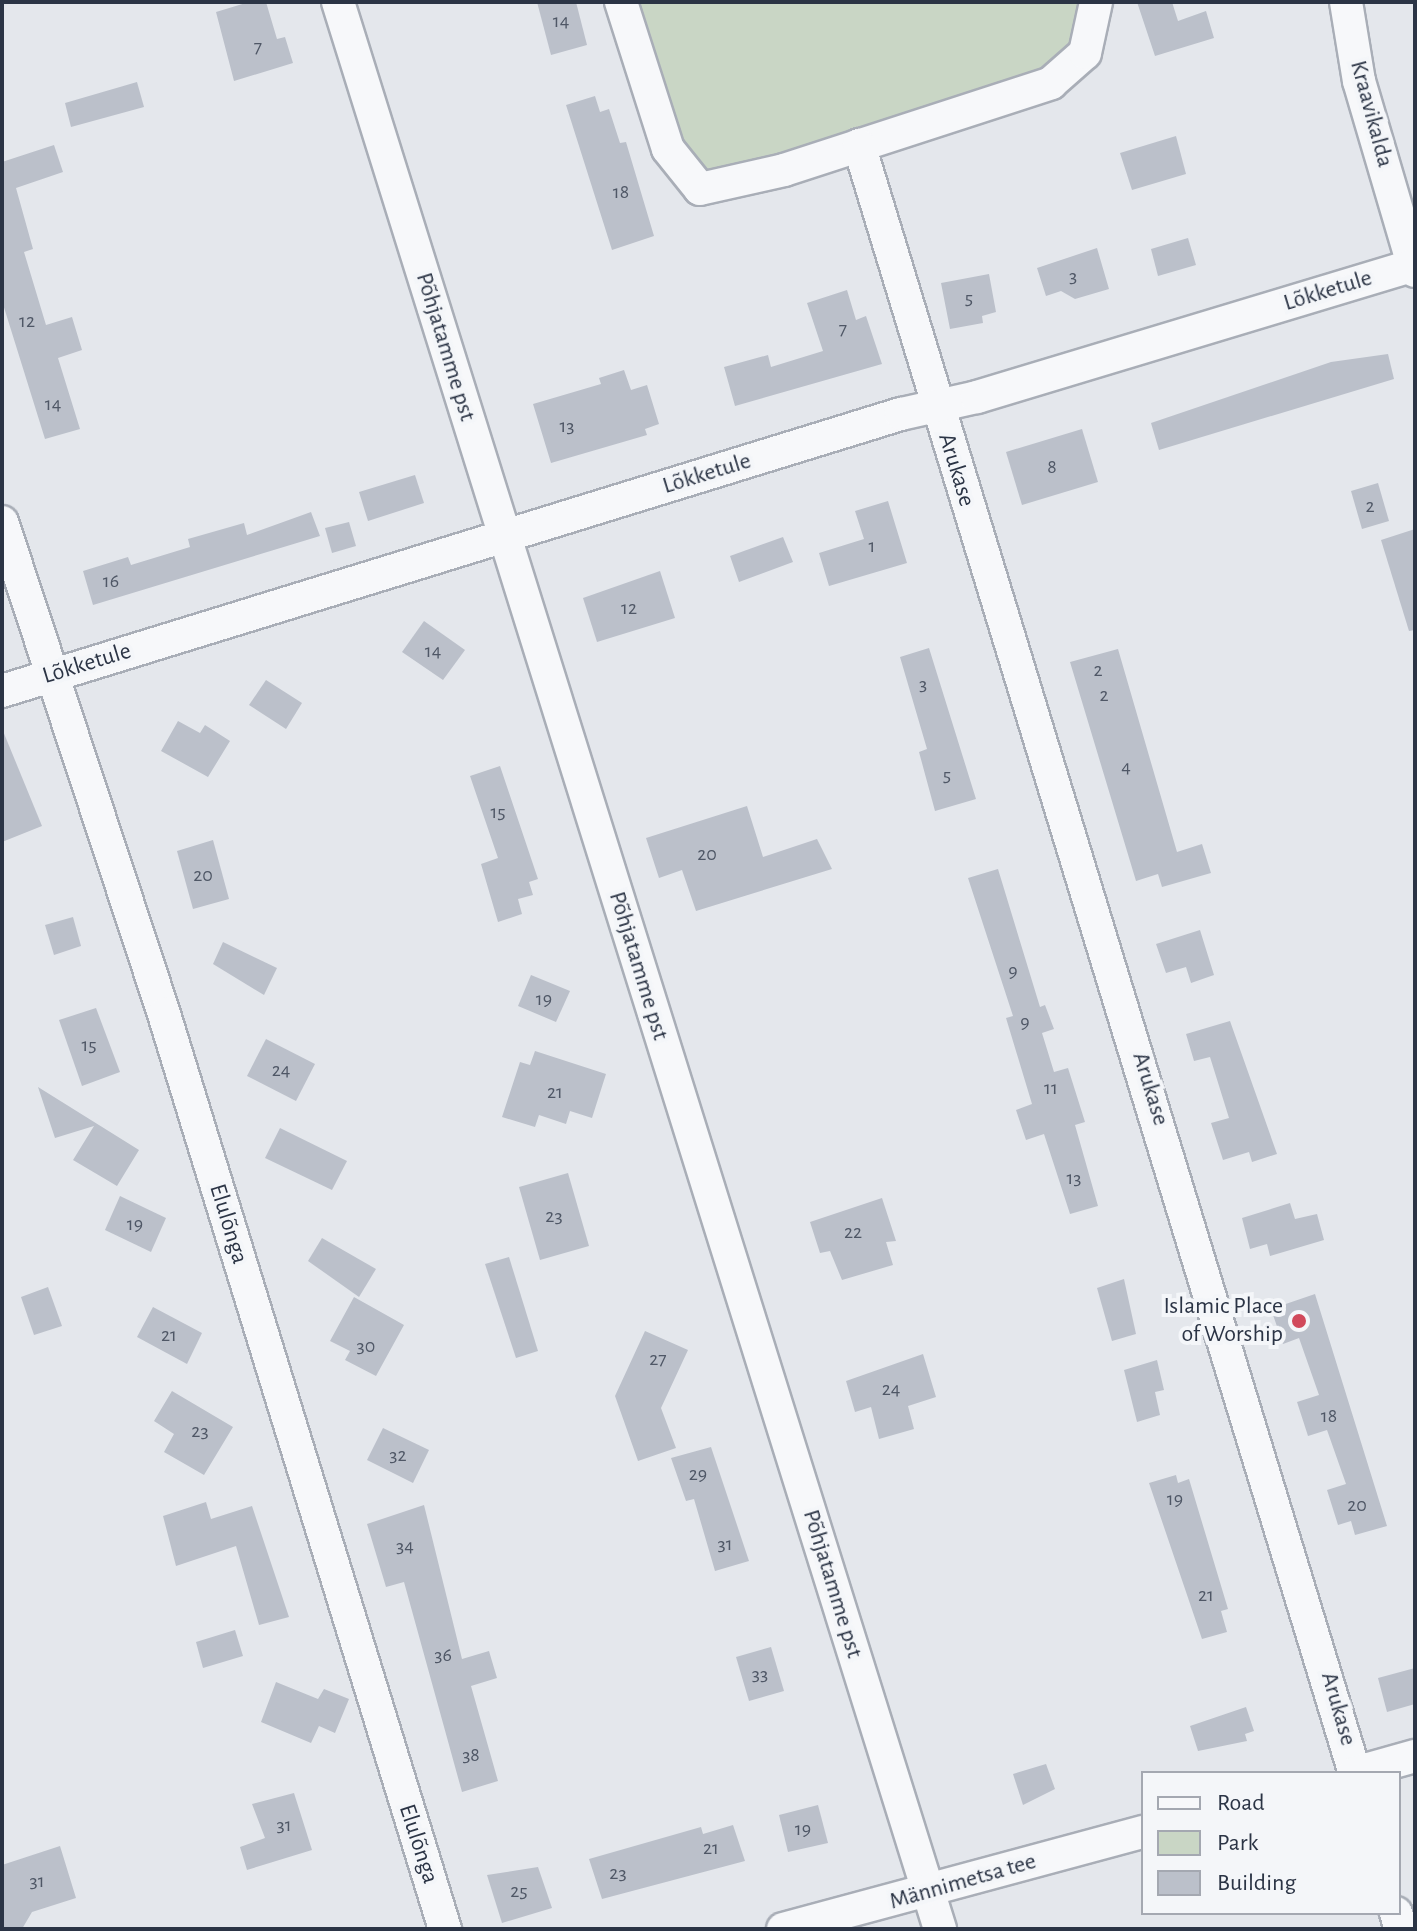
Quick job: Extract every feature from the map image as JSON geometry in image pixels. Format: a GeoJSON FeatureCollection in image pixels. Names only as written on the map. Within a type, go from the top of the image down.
{"type":"FeatureCollection","features":[{"type":"Feature","properties":{"kind":"street","name":"Põhjatamme pst"},"geometry":{"type":"LineString","coordinates":[[338,2],[940,1929]]}},
{"type":"Feature","properties":{"kind":"street"},"geometry":{"type":"LineString","coordinates":[[621,2],[668,149],[700,189],[859,145],[1051,83],[1085,53],[1096,2]]}},
{"type":"Feature","properties":{"kind":"street","name":"Kraavikalda"},"geometry":{"type":"LineString","coordinates":[[1346,2],[1359,81],[1414,268]]}},
{"type":"Feature","properties":{"kind":"street","name":"Arukase"},"geometry":{"type":"LineString","coordinates":[[859,145],[936,407],[1196,1235],[1354,1771]]}},
{"type":"Feature","properties":{"kind":"street","name":"Lõkketule"},"geometry":{"type":"LineString","coordinates":[[2,691],[503,536],[1414,268]]}},
{"type":"Feature","properties":{"kind":"street","name":"Elulõnga"},"geometry":{"type":"LineString","coordinates":[[2,522],[50,676],[164,1014],[445,1929]]}},
{"type":"Feature","properties":{"kind":"street"},"geometry":{"type":"LineString","coordinates":[[1362,1771],[1415,1756]]}},
{"type":"Feature","properties":{"kind":"street","name":"Männimetsa tee"},"geometry":{"type":"LineString","coordinates":[[783,1929],[1141,1833]]}},
{"type":"Feature","properties":{"kind":"green space"},"geometry":{"type":"Polygon","coordinates":[[[630,2],[1091,2],[1092,6],[1058,71],[714,180],[692,172],[630,2]]]}},
{"type":"Feature","properties":{"kind":"building"},"geometry":{"type":"Polygon","coordinates":[[[249,2],[266,2],[277,39],[285,37],[293,63],[234,81],[216,12],[249,2]]]}},
{"type":"Feature","properties":{"kind":"building"},"geometry":{"type":"Polygon","coordinates":[[[537,2],[576,2],[587,45],[551,55],[537,2]]]}},
{"type":"Feature","properties":{"kind":"building"},"geometry":{"type":"Polygon","coordinates":[[[1137,2],[1172,2],[1178,21],[1206,11],[1214,38],[1155,56],[1137,2]]]}},
{"type":"Feature","properties":{"kind":"building"},"geometry":{"type":"Polygon","coordinates":[[[137,82],[144,107],[71,127],[65,103],[137,82]]]}},
{"type":"Feature","properties":{"kind":"building"},"geometry":{"type":"Polygon","coordinates":[[[595,96],[600,112],[609,109],[620,143],[626,142],[654,236],[612,250],[566,105],[595,96]]]}},
{"type":"Feature","properties":{"kind":"building"},"geometry":{"type":"Polygon","coordinates":[[[1176,136],[1186,174],[1132,190],[1120,153],[1176,136]]]}},
{"type":"Feature","properties":{"kind":"building"},"geometry":{"type":"Polygon","coordinates":[[[54,145],[63,172],[16,188],[33,249],[24,252],[46,325],[72,317],[82,350],[58,358],[80,429],[45,439],[2,301],[2,162],[54,145]]]}},
{"type":"Feature","properties":{"kind":"building"},"geometry":{"type":"Polygon","coordinates":[[[1188,238],[1196,265],[1158,276],[1151,249],[1188,238]]]}},
{"type":"Feature","properties":{"kind":"building"},"geometry":{"type":"Polygon","coordinates":[[[1097,248],[1109,289],[1075,299],[1061,291],[1046,296],[1037,268],[1097,248]]]}},
{"type":"Feature","properties":{"kind":"building"},"geometry":{"type":"Polygon","coordinates":[[[989,274],[996,312],[982,316],[983,323],[950,329],[941,283],[989,274]]]}},
{"type":"Feature","properties":{"kind":"building"},"geometry":{"type":"Polygon","coordinates":[[[847,290],[856,320],[866,316],[882,364],[735,406],[724,367],[768,355],[771,367],[823,351],[807,303],[847,290]]]}},
{"type":"Feature","properties":{"kind":"building"},"geometry":{"type":"Polygon","coordinates":[[[1388,354],[1394,379],[1159,450],[1151,423],[1331,362],[1388,354]]]}},
{"type":"Feature","properties":{"kind":"building"},"geometry":{"type":"Polygon","coordinates":[[[624,370],[631,390],[647,385],[659,424],[645,429],[647,435],[551,463],[533,404],[601,384],[599,378],[624,370]]]}},
{"type":"Feature","properties":{"kind":"building"},"geometry":{"type":"Polygon","coordinates":[[[1082,429],[1098,482],[1022,505],[1006,452],[1082,429]]]}},
{"type":"Feature","properties":{"kind":"building"},"geometry":{"type":"Polygon","coordinates":[[[415,475],[424,503],[368,521],[359,492],[415,475]]]}},
{"type":"Feature","properties":{"kind":"building"},"geometry":{"type":"Polygon","coordinates":[[[1378,483],[1389,521],[1362,529],[1351,491],[1378,483]]]}},
{"type":"Feature","properties":{"kind":"building"},"geometry":{"type":"Polygon","coordinates":[[[888,501],[907,563],[829,586],[819,553],[864,539],[855,511],[888,501]]]}},
{"type":"Feature","properties":{"kind":"building"},"geometry":{"type":"Polygon","coordinates":[[[311,512],[320,536],[93,605],[83,571],[128,557],[131,565],[190,547],[188,539],[244,523],[247,535],[311,512]]]}},
{"type":"Feature","properties":{"kind":"building"},"geometry":{"type":"Polygon","coordinates":[[[349,522],[356,546],[332,553],[325,528],[349,522]]]}},
{"type":"Feature","properties":{"kind":"building"},"geometry":{"type":"Polygon","coordinates":[[[1415,529],[1415,630],[1409,631],[1381,540],[1415,529]]]}},
{"type":"Feature","properties":{"kind":"building"},"geometry":{"type":"Polygon","coordinates":[[[783,537],[793,562],[739,582],[730,556],[783,537]]]}},
{"type":"Feature","properties":{"kind":"building"},"geometry":{"type":"Polygon","coordinates":[[[660,571],[675,618],[597,642],[583,598],[660,571]]]}},
{"type":"Feature","properties":{"kind":"building"},"geometry":{"type":"Polygon","coordinates":[[[424,621],[465,650],[443,680],[402,652],[424,621]]]}},
{"type":"Feature","properties":{"kind":"building"},"geometry":{"type":"Polygon","coordinates":[[[929,648],[976,799],[935,811],[919,752],[927,749],[900,657],[929,648]]]}},
{"type":"Feature","properties":{"kind":"building"},"geometry":{"type":"Polygon","coordinates":[[[1118,649],[1177,852],[1202,844],[1211,873],[1162,887],[1158,874],[1136,881],[1070,662],[1118,649]]]}},
{"type":"Feature","properties":{"kind":"building"},"geometry":{"type":"Polygon","coordinates":[[[266,680],[302,703],[286,729],[249,705],[266,680]]]}},
{"type":"Feature","properties":{"kind":"building"},"geometry":{"type":"Polygon","coordinates":[[[178,721],[200,733],[205,725],[230,741],[208,777],[161,751],[178,721]]]}},
{"type":"Feature","properties":{"kind":"building"},"geometry":{"type":"Polygon","coordinates":[[[2,732],[42,826],[2,842],[2,732]]]}},
{"type":"Feature","properties":{"kind":"building"},"geometry":{"type":"Polygon","coordinates":[[[500,766],[538,879],[529,882],[533,895],[518,899],[522,914],[498,922],[481,864],[498,858],[470,776],[500,766]]]}},
{"type":"Feature","properties":{"kind":"building"},"geometry":{"type":"Polygon","coordinates":[[[747,806],[763,857],[817,839],[832,869],[696,911],[682,870],[659,878],[646,838],[747,806]]]}},
{"type":"Feature","properties":{"kind":"building"},"geometry":{"type":"Polygon","coordinates":[[[213,840],[229,899],[193,909],[177,851],[213,840]]]}},
{"type":"Feature","properties":{"kind":"building"},"geometry":{"type":"Polygon","coordinates":[[[998,869],[1040,1007],[1045,1005],[1054,1029],[1042,1033],[1054,1072],[1068,1068],[1085,1122],[1075,1125],[1098,1206],[1070,1214],[1044,1134],[1026,1140],[1016,1110],[1032,1104],[1006,1018],[1013,1016],[968,878],[998,869]]]}},
{"type":"Feature","properties":{"kind":"building"},"geometry":{"type":"Polygon","coordinates":[[[73,917],[81,946],[54,955],[45,925],[73,917]]]}},
{"type":"Feature","properties":{"kind":"building"},"geometry":{"type":"Polygon","coordinates":[[[1200,930],[1214,975],[1191,983],[1186,967],[1166,973],[1156,944],[1200,930]]]}},
{"type":"Feature","properties":{"kind":"building"},"geometry":{"type":"Polygon","coordinates":[[[223,942],[277,968],[264,995],[213,964],[223,942]]]}},
{"type":"Feature","properties":{"kind":"building"},"geometry":{"type":"Polygon","coordinates":[[[531,975],[570,991],[556,1022],[518,1006],[531,975]]]}},
{"type":"Feature","properties":{"kind":"building"},"geometry":{"type":"Polygon","coordinates":[[[96,1008],[120,1072],[82,1086],[59,1020],[96,1008]]]}},
{"type":"Feature","properties":{"kind":"building"},"geometry":{"type":"Polygon","coordinates":[[[1230,1021],[1277,1154],[1252,1162],[1249,1152],[1223,1160],[1211,1123],[1229,1118],[1210,1057],[1194,1061],[1186,1034],[1230,1021]]]}},
{"type":"Feature","properties":{"kind":"building"},"geometry":{"type":"Polygon","coordinates":[[[266,1039],[315,1064],[296,1101],[247,1076],[266,1039]]]}},
{"type":"Feature","properties":{"kind":"building"},"geometry":{"type":"Polygon","coordinates":[[[535,1051],[606,1074],[592,1118],[570,1111],[566,1124],[539,1115],[535,1127],[502,1117],[520,1062],[530,1065],[535,1051]]]}},
{"type":"Feature","properties":{"kind":"building"},"geometry":{"type":"Polygon","coordinates":[[[38,1087],[139,1150],[117,1186],[73,1160],[94,1126],[55,1138],[38,1087]]]}},
{"type":"Feature","properties":{"kind":"building"},"geometry":{"type":"Polygon","coordinates":[[[280,1128],[347,1161],[332,1190],[265,1158],[280,1128]]]}},
{"type":"Feature","properties":{"kind":"building"},"geometry":{"type":"Polygon","coordinates":[[[568,1173],[589,1246],[540,1260],[519,1187],[568,1173]]]}},
{"type":"Feature","properties":{"kind":"building"},"geometry":{"type":"Polygon","coordinates":[[[120,1196],[166,1218],[151,1252],[105,1230],[120,1196]]]}},
{"type":"Feature","properties":{"kind":"building"},"geometry":{"type":"Polygon","coordinates":[[[882,1198],[896,1241],[886,1242],[893,1265],[842,1280],[830,1251],[820,1253],[810,1222],[882,1198]]]}},
{"type":"Feature","properties":{"kind":"building"},"geometry":{"type":"Polygon","coordinates":[[[1290,1203],[1295,1219],[1317,1214],[1324,1240],[1270,1256],[1267,1244],[1250,1249],[1242,1218],[1290,1203]]]}},
{"type":"Feature","properties":{"kind":"building"},"geometry":{"type":"Polygon","coordinates":[[[322,1238],[376,1269],[359,1297],[308,1261],[322,1238]]]}},
{"type":"Feature","properties":{"kind":"building"},"geometry":{"type":"Polygon","coordinates":[[[509,1257],[538,1351],[516,1358],[485,1264],[509,1257]]]}},
{"type":"Feature","properties":{"kind":"building"},"geometry":{"type":"Polygon","coordinates":[[[1124,1279],[1136,1334],[1112,1341],[1097,1288],[1124,1279]]]}},
{"type":"Feature","properties":{"kind":"building"},"geometry":{"type":"Polygon","coordinates":[[[48,1287],[62,1326],[34,1335],[21,1297],[48,1287]]]}},
{"type":"Feature","properties":{"kind":"building"},"geometry":{"type":"Polygon","coordinates":[[[1315,1294],[1387,1526],[1355,1535],[1351,1521],[1338,1525],[1327,1490],[1346,1484],[1327,1430],[1308,1436],[1297,1402],[1319,1395],[1299,1338],[1283,1344],[1271,1309],[1315,1294]]]}},
{"type":"Feature","properties":{"kind":"building"},"geometry":{"type":"Polygon","coordinates":[[[354,1297],[404,1325],[376,1376],[345,1360],[350,1351],[330,1341],[354,1297]]]}},
{"type":"Feature","properties":{"kind":"building"},"geometry":{"type":"Polygon","coordinates":[[[153,1307],[202,1333],[187,1364],[137,1337],[153,1307]]]}},
{"type":"Feature","properties":{"kind":"building"},"geometry":{"type":"Polygon","coordinates":[[[645,1331],[688,1350],[661,1408],[676,1448],[638,1461],[615,1396],[645,1331]]]}},
{"type":"Feature","properties":{"kind":"building"},"geometry":{"type":"Polygon","coordinates":[[[923,1354],[936,1397],[908,1406],[914,1429],[879,1439],[871,1407],[855,1412],[846,1381],[923,1354]]]}},
{"type":"Feature","properties":{"kind":"building"},"geometry":{"type":"Polygon","coordinates":[[[1157,1360],[1164,1390],[1155,1392],[1160,1415],[1137,1422],[1124,1370],[1157,1360]]]}},
{"type":"Feature","properties":{"kind":"building"},"geometry":{"type":"Polygon","coordinates":[[[172,1391],[233,1427],[204,1475],[164,1452],[174,1434],[154,1421],[172,1391]]]}},
{"type":"Feature","properties":{"kind":"building"},"geometry":{"type":"Polygon","coordinates":[[[383,1428],[429,1450],[413,1483],[367,1460],[383,1428]]]}},
{"type":"Feature","properties":{"kind":"building"},"geometry":{"type":"Polygon","coordinates":[[[711,1447],[749,1561],[715,1571],[694,1499],[686,1501],[671,1458],[711,1447]]]}},
{"type":"Feature","properties":{"kind":"building"},"geometry":{"type":"Polygon","coordinates":[[[1176,1475],[1178,1483],[1189,1479],[1228,1609],[1221,1611],[1227,1632],[1202,1639],[1149,1483],[1176,1475]]]}},
{"type":"Feature","properties":{"kind":"building"},"geometry":{"type":"Polygon","coordinates":[[[206,1502],[211,1519],[252,1506],[289,1617],[259,1625],[236,1546],[176,1566],[163,1516],[206,1502]]]}},
{"type":"Feature","properties":{"kind":"building"},"geometry":{"type":"Polygon","coordinates":[[[424,1505],[462,1659],[489,1651],[497,1678],[471,1686],[498,1781],[462,1792],[404,1582],[386,1587],[367,1524],[424,1505]]]}},
{"type":"Feature","properties":{"kind":"building"},"geometry":{"type":"Polygon","coordinates":[[[235,1630],[243,1656],[203,1668],[196,1642],[235,1630]]]}},
{"type":"Feature","properties":{"kind":"building"},"geometry":{"type":"Polygon","coordinates":[[[771,1647],[784,1691],[749,1701],[736,1657],[771,1647]]]}},
{"type":"Feature","properties":{"kind":"building"},"geometry":{"type":"Polygon","coordinates":[[[1415,1668],[1415,1704],[1387,1712],[1378,1678],[1415,1668]]]}},
{"type":"Feature","properties":{"kind":"building"},"geometry":{"type":"Polygon","coordinates":[[[276,1682],[318,1699],[324,1689],[349,1699],[335,1733],[319,1726],[311,1743],[261,1722],[276,1682]]]}},
{"type":"Feature","properties":{"kind":"building"},"geometry":{"type":"Polygon","coordinates":[[[1246,1707],[1254,1731],[1245,1734],[1247,1741],[1198,1751],[1190,1726],[1246,1707]]]}},
{"type":"Feature","properties":{"kind":"building"},"geometry":{"type":"Polygon","coordinates":[[[1046,1764],[1055,1789],[1023,1805],[1013,1774],[1046,1764]]]}},
{"type":"Feature","properties":{"kind":"building"},"geometry":{"type":"Polygon","coordinates":[[[294,1793],[312,1850],[247,1870],[240,1847],[265,1838],[252,1804],[294,1793]]]}},
{"type":"Feature","properties":{"kind":"building"},"geometry":{"type":"Polygon","coordinates":[[[818,1805],[828,1843],[788,1852],[779,1815],[818,1805]]]}},
{"type":"Feature","properties":{"kind":"building"},"geometry":{"type":"Polygon","coordinates":[[[733,1825],[745,1861],[602,1899],[589,1859],[701,1827],[703,1834],[733,1825]]]}},
{"type":"Feature","properties":{"kind":"building"},"geometry":{"type":"Polygon","coordinates":[[[60,1846],[76,1898],[32,1912],[22,1929],[2,1929],[2,1865],[60,1846]]]}},
{"type":"Feature","properties":{"kind":"building"},"geometry":{"type":"Polygon","coordinates":[[[538,1867],[552,1908],[502,1923],[487,1875],[538,1867]]]}},
{"type":"Feature","properties":{"kind":"place","name":"Islamic Place of Worship"},"geometry":{"type":"Point","coordinates":[1299,1321]}}]}
